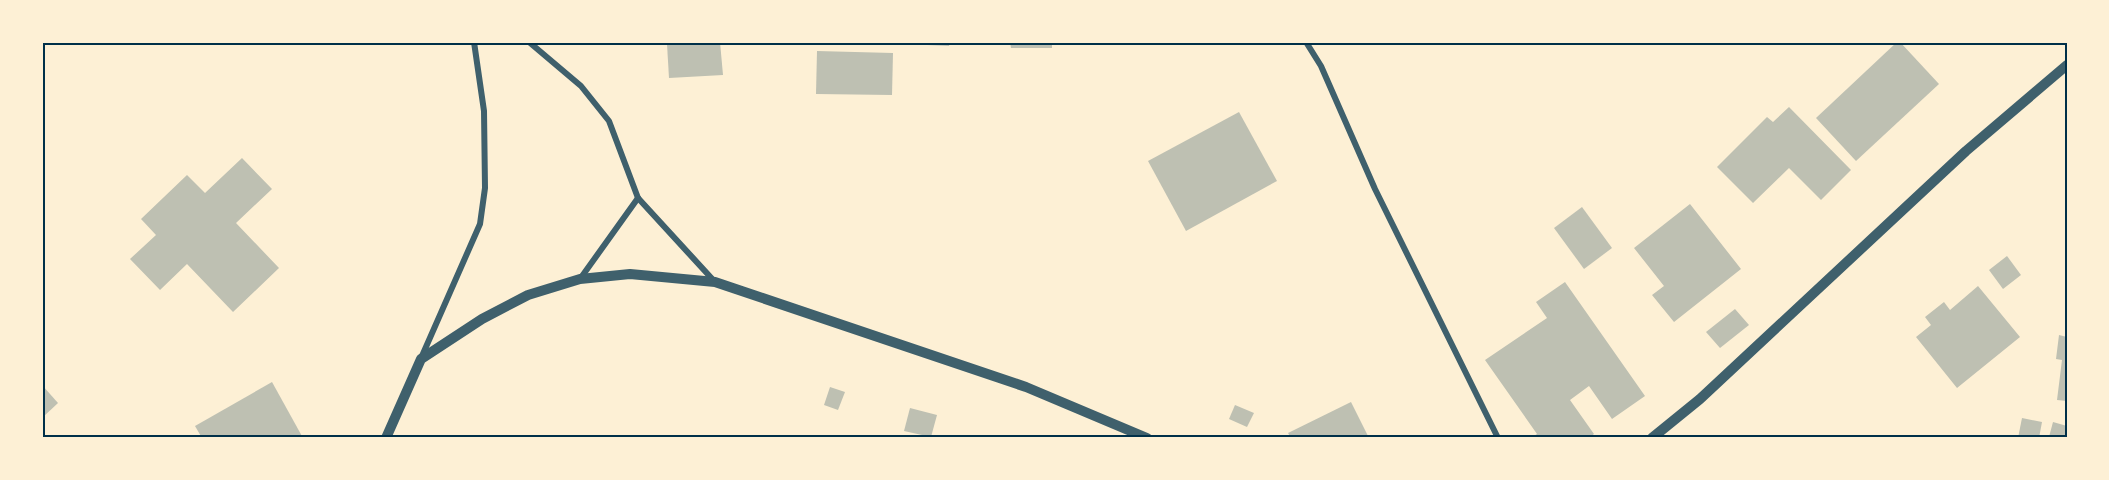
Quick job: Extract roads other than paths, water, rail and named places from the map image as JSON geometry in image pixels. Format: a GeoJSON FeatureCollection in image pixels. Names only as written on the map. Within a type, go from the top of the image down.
{"type":"FeatureCollection","features":[{"type":"Feature","properties":{"kind":"street"},"geometry":{"type":"LineString","coordinates":[[386,438],[465,263],[480,224],[485,188],[484,111],[474,42]]}},
{"type":"Feature","properties":{"kind":"street"},"geometry":{"type":"LineString","coordinates":[[529,42],[581,86],[609,121],[625,158],[638,198],[715,282]]}},
{"type":"Feature","properties":{"kind":"street"},"geometry":{"type":"LineString","coordinates":[[1306,42],[1321,66],[1375,189],[1498,438]]}},
{"type":"Feature","properties":{"kind":"street"},"geometry":{"type":"LineString","coordinates":[[1652,438],[1700,399],[1966,151],[2067,65]]}},
{"type":"Feature","properties":{"kind":"street"},"geometry":{"type":"LineString","coordinates":[[580,279],[638,198]]}},
{"type":"Feature","properties":{"kind":"street"},"geometry":{"type":"LineString","coordinates":[[421,359],[482,319],[528,295],[580,279],[630,274],[715,282],[1026,387],[1147,438]]}}]}
